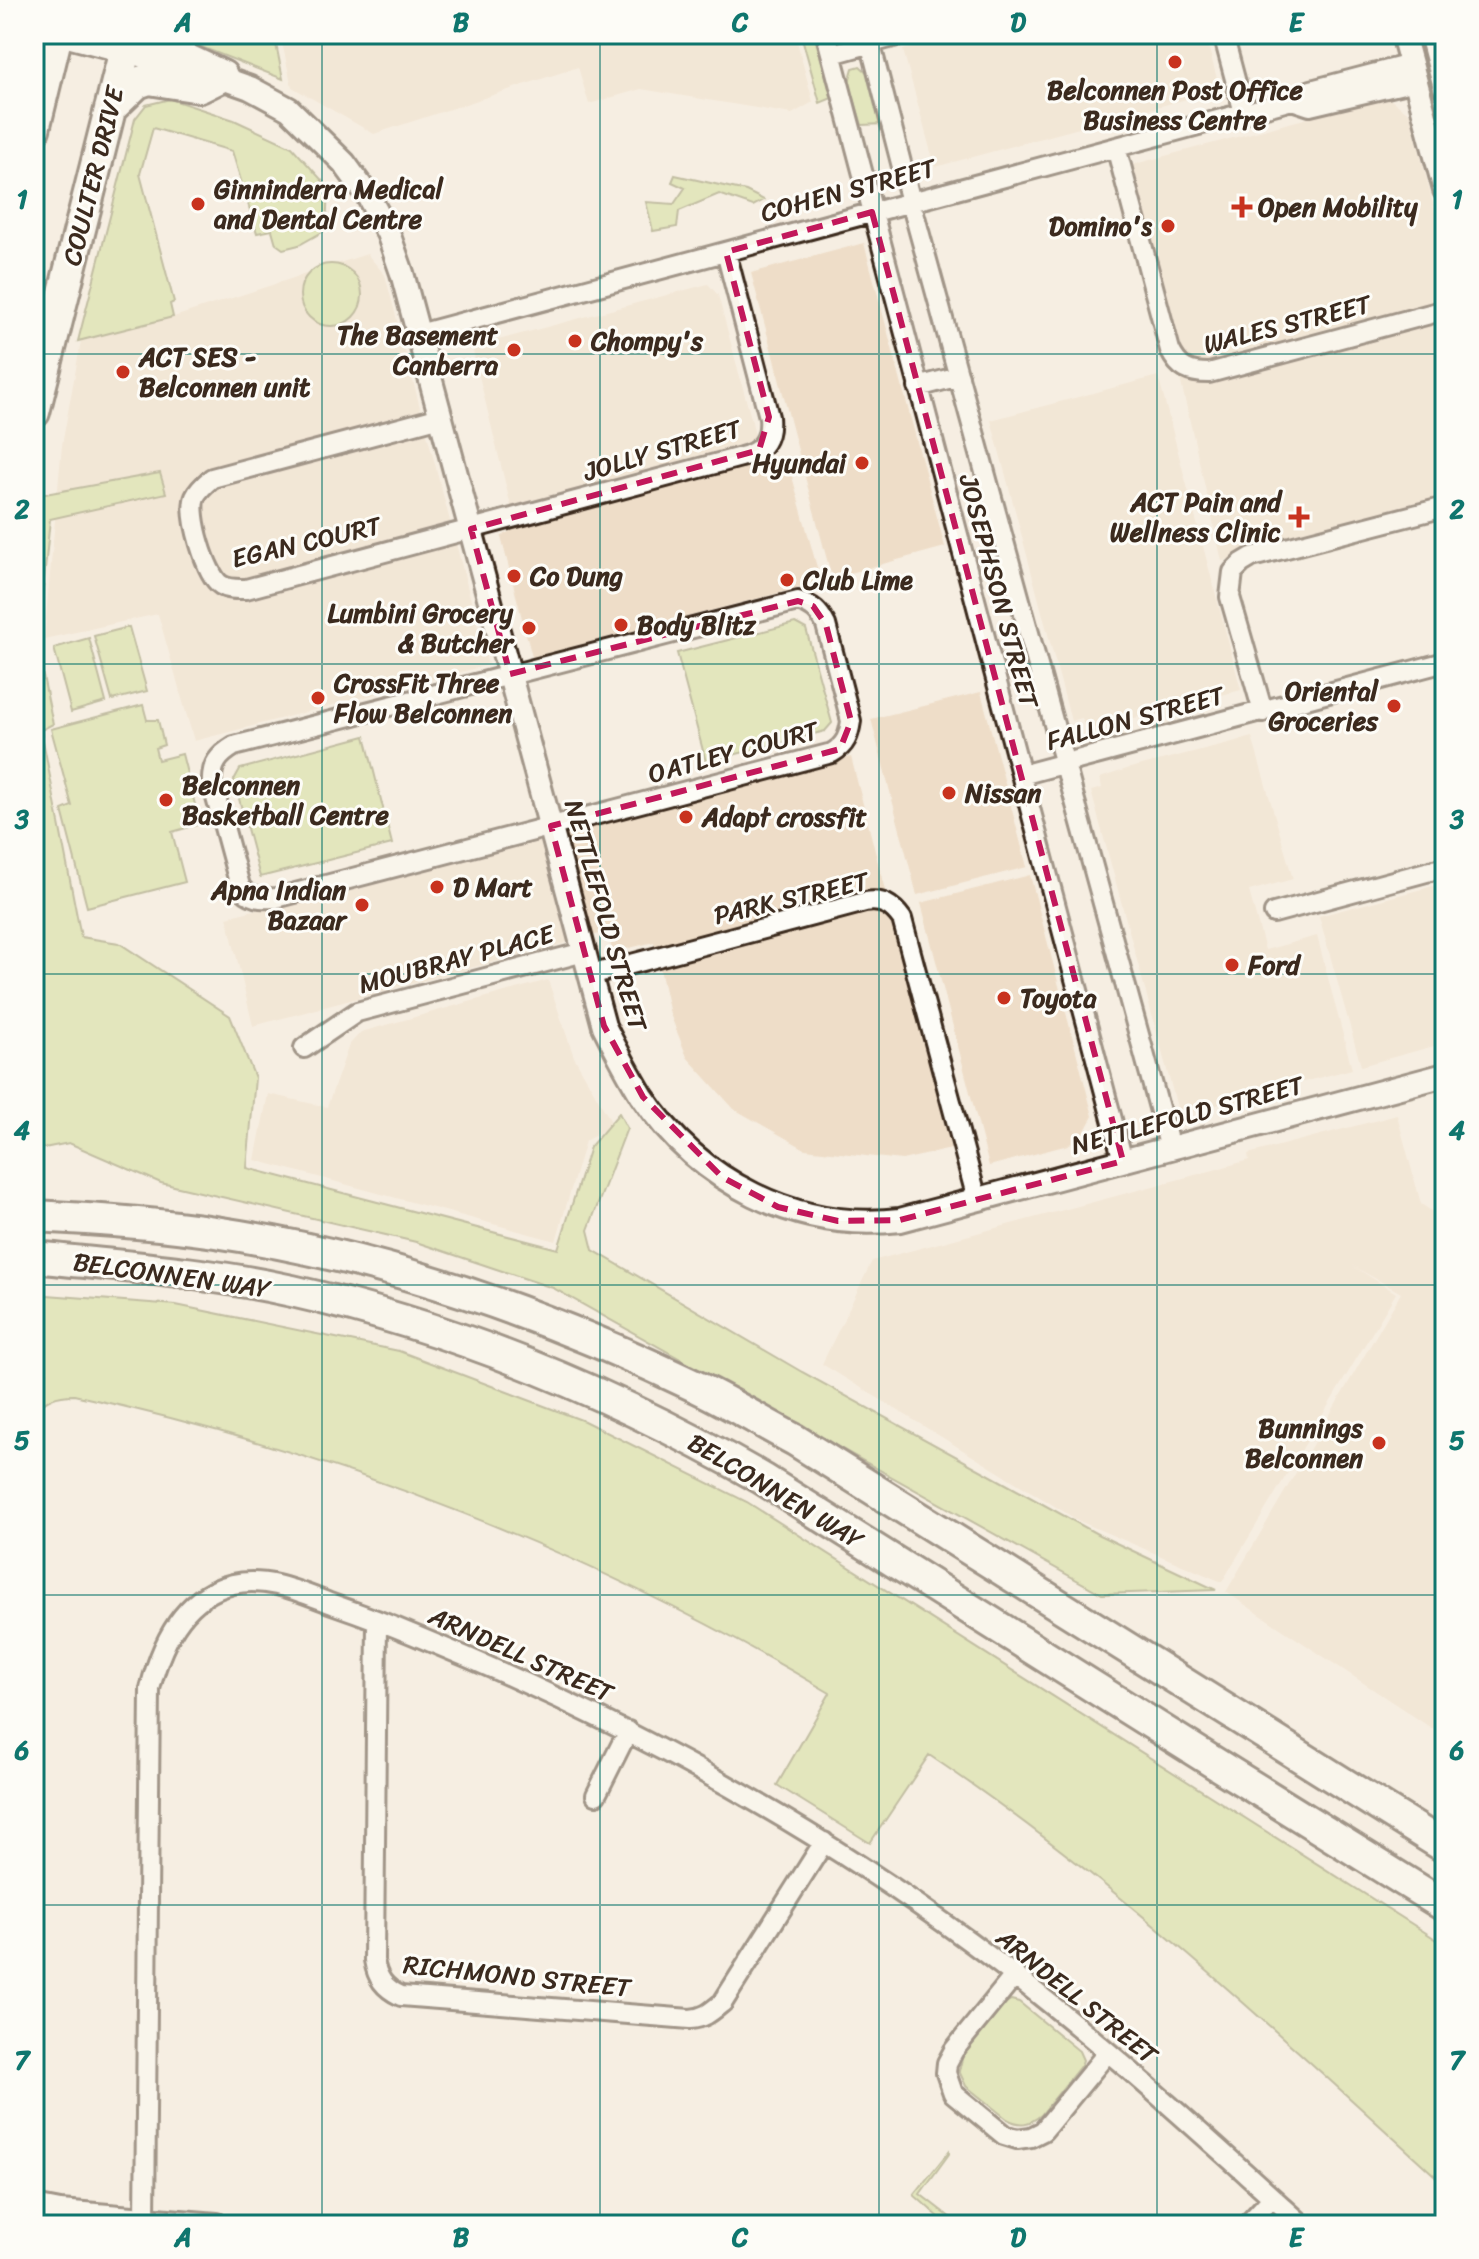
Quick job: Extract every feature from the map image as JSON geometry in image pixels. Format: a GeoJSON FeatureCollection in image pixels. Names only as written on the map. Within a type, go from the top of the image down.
{"type":"FeatureCollection","features":[{"type":"Feature","properties":{"kind":"main road"},"geometry":{"type":"LineString","coordinates":[[34,121],[57,34]]}},
{"type":"Feature","properties":{"kind":"main road"},"geometry":{"type":"LineString","coordinates":[[155,34],[158,46],[222,76]]}},
{"type":"Feature","properties":{"kind":"main road","name":"COULTER DRIVE"},"geometry":{"type":"LineString","coordinates":[[34,412],[126,42]]}},
{"type":"Feature","properties":{"kind":"main road"},"geometry":{"type":"LineString","coordinates":[[110,109],[137,83],[149,79],[200,87],[222,76]]}},
{"type":"Feature","properties":{"kind":"main road","name":"BELCONNEN WAY"},"geometry":{"type":"LineString","coordinates":[[34,1216],[138,1222],[218,1232],[305,1248],[371,1264],[498,1304],[631,1357],[701,1389],[882,1492],[1445,1847]]}},
{"type":"Feature","properties":{"kind":"main road","name":"BELCONNEN WAY"},"geometry":{"type":"LineString","coordinates":[[34,1257],[213,1276],[291,1291],[354,1307],[476,1346],[593,1392],[708,1448],[763,1479],[1445,1906]]}},
{"type":"Feature","properties":{"kind":"main road"},"geometry":{"type":"LineString","coordinates":[[34,1266],[128,1266]]}},
{"type":"Feature","properties":{"kind":"main road"},"geometry":{"type":"LineString","coordinates":[[1348,1787],[1397,1799],[1445,1829]]}},
{"type":"Feature","properties":{"kind":"street"},"geometry":{"type":"LineString","coordinates":[[34,37],[57,34]]}},
{"type":"Feature","properties":{"kind":"street","name":"NETTLEFOLD STREET"},"geometry":{"type":"LineString","coordinates":[[57,34],[126,42],[250,88],[289,109],[354,174],[388,233],[402,273],[604,1026],[643,1097],[688,1149],[722,1177],[778,1207],[798,1213],[838,1221],[900,1220],[1445,1075]]}},
{"type":"Feature","properties":{"kind":"street","name":"JOSEPHSON STREET"},"geometry":{"type":"LineString","coordinates":[[826,34],[1123,1161]]}},
{"type":"Feature","properties":{"kind":"street"},"geometry":{"type":"LineString","coordinates":[[832,54],[870,38],[904,34]]}},
{"type":"Feature","properties":{"kind":"street"},"geometry":{"type":"LineString","coordinates":[[1223,34],[1244,113]]}},
{"type":"Feature","properties":{"kind":"street"},"geometry":{"type":"LineString","coordinates":[[1403,34],[1445,190]]}},
{"type":"Feature","properties":{"kind":"street"},"geometry":{"type":"LineString","coordinates":[[1431,34],[1443,70]]}},
{"type":"Feature","properties":{"kind":"street","name":"JOSEPHSON STREET"},"geometry":{"type":"LineString","coordinates":[[870,38],[911,202],[1170,1148]]}},
{"type":"Feature","properties":{"kind":"street","name":"COHEN STREET"},"geometry":{"type":"LineString","coordinates":[[419,334],[1292,100],[1310,106],[1414,72],[1443,70]]}},
{"type":"Feature","properties":{"kind":"street","name":"WALES STREET"},"geometry":{"type":"LineString","coordinates":[[1116,147],[1170,350],[1175,362],[1185,370],[1209,373],[1445,310]]}},
{"type":"Feature","properties":{"kind":"street","name":"JOLLY STREET"},"geometry":{"type":"LineString","coordinates":[[471,529],[751,455],[759,450],[770,427],[769,417],[726,252]]}},
{"type":"Feature","properties":{"kind":"street"},"geometry":{"type":"LineString","coordinates":[[918,387],[959,376]]}},
{"type":"Feature","properties":{"kind":"street","name":"EGAN COURT"},"geometry":{"type":"LineString","coordinates":[[441,417],[212,478],[195,495],[193,510],[207,566],[220,585],[230,589],[246,589],[471,529]]}},
{"type":"Feature","properties":{"kind":"street"},"geometry":{"type":"LineString","coordinates":[[1263,712],[1230,597],[1233,572],[1252,557],[1445,507]]}},
{"type":"Feature","properties":{"kind":"street","name":"OATLEY COURT"},"geometry":{"type":"LineString","coordinates":[[798,601],[813,606],[826,625],[851,721],[849,737],[840,749],[832,753],[605,814],[276,898],[262,899],[244,892],[236,877],[212,783],[213,766],[221,754],[234,746],[510,674],[798,601]]}},
{"type":"Feature","properties":{"kind":"street","name":"FALLON STREET"},"geometry":{"type":"LineString","coordinates":[[1021,775],[1445,662]]}},
{"type":"Feature","properties":{"kind":"street"},"geometry":{"type":"LineString","coordinates":[[1274,913],[1445,867]]}},
{"type":"Feature","properties":{"kind":"street","name":"PARK STREET"},"geometry":{"type":"LineString","coordinates":[[590,975],[865,902],[876,900],[886,903],[902,919],[977,1199]]}},
{"type":"Feature","properties":{"kind":"street","name":"MOUBRAY PLACE"},"geometry":{"type":"LineString","coordinates":[[304,1048],[357,1012],[584,952]]}},
{"type":"Feature","properties":{"kind":"street","name":"ARNDELL STREET"},"geometry":{"type":"LineString","coordinates":[[145,2219],[150,1689],[157,1660],[169,1634],[188,1610],[207,1595],[230,1585],[255,1581],[279,1585],[377,1620],[504,1671],[628,1731],[727,1784],[824,1842],[1014,1976],[1108,2052],[1303,2225]]}},
{"type":"Feature","properties":{"kind":"street","name":"RICHMOND STREET"},"geometry":{"type":"LineString","coordinates":[[377,1620],[374,1960],[382,1983],[401,1996],[702,2018],[723,2002],[824,1842]]}},
{"type":"Feature","properties":{"kind":"street"},"geometry":{"type":"LineString","coordinates":[[596,1795],[628,1731]]}},
{"type":"Feature","properties":{"kind":"street"},"geometry":{"type":"LineString","coordinates":[[1014,1976],[954,2050],[947,2067],[948,2084],[953,2093],[998,2131],[1017,2139],[1043,2131],[1108,2052]]}},
{"type":"Feature","properties":{"kind":"street"},"geometry":{"type":"LineString","coordinates":[[1247,2225],[1272,2198]]}},
{"type":"Feature","properties":{"kind":"street"},"geometry":{"type":"LineString","coordinates":[[34,2207],[60,2212],[217,2225]]}},
{"type":"Feature","properties":{"kind":"street"},"geometry":{"type":"LineString","coordinates":[[34,2217],[60,2212]]}},
{"type":"Feature","properties":{"kind":"highlighted area"},"geometry":{"type":"Polygon","coordinates":[[[872,212],[1123,1161],[900,1220],[838,1221],[778,1207],[722,1177],[643,1097],[604,1026],[551,826],[840,749],[851,721],[826,625],[813,606],[798,601],[510,674],[471,529],[759,450],[769,417],[726,252],[872,212]]]}},
{"type":"Feature","properties":{"kind":"shaded area"},"geometry":{"type":"Polygon","coordinates":[[[280,34],[795,34],[813,102],[792,114],[641,89],[589,104],[578,67],[374,134],[292,87],[280,34]]]}},
{"type":"Feature","properties":{"kind":"shaded area"},"geometry":{"type":"Polygon","coordinates":[[[963,34],[1205,34],[1220,90],[935,167],[903,50],[963,34]]]}},
{"type":"Feature","properties":{"kind":"shaded area"},"geometry":{"type":"Polygon","coordinates":[[[1387,97],[1410,114],[1445,251],[1445,500],[1222,561],[1131,165],[1387,97]]]}},
{"type":"Feature","properties":{"kind":"shaded area","name":"Hyundai"},"geometry":{"type":"Polygon","coordinates":[[[864,243],[945,547],[835,577],[830,571],[751,273],[864,243]]]}},
{"type":"Feature","properties":{"kind":"shaded area"},"geometry":{"type":"Polygon","coordinates":[[[367,254],[385,275],[488,665],[194,741],[158,614],[44,639],[62,445],[81,341],[177,316],[367,254]]]}},
{"type":"Feature","properties":{"kind":"shaded area"},"geometry":{"type":"Polygon","coordinates":[[[708,284],[718,295],[761,465],[787,458],[821,582],[532,657],[501,537],[516,527],[472,347],[708,284]]]}},
{"type":"Feature","properties":{"kind":"shaded area"},"geometry":{"type":"Polygon","coordinates":[[[1158,376],[1241,690],[1085,731],[1082,718],[1071,721],[991,420],[1158,376]]]}},
{"type":"Feature","properties":{"kind":"shaded area","name":"Nissan"},"geometry":{"type":"Polygon","coordinates":[[[981,692],[1027,867],[917,895],[871,719],[981,692]]]}},
{"type":"Feature","properties":{"kind":"shaded area","name":"Ford"},"geometry":{"type":"Polygon","coordinates":[[[1252,737],[1293,879],[1249,891],[1265,950],[1317,936],[1352,1069],[1183,1114],[1177,1107],[1091,791],[1102,788],[1100,778],[1252,737]]]}},
{"type":"Feature","properties":{"kind":"shaded area"},"geometry":{"type":"Polygon","coordinates":[[[851,757],[951,1149],[902,1160],[805,1149],[734,1109],[687,1057],[670,1014],[654,942],[613,952],[607,932],[253,1026],[227,917],[851,757]]]}},
{"type":"Feature","properties":{"kind":"shaded area","name":"Toyota"},"geometry":{"type":"Polygon","coordinates":[[[1030,875],[1093,1116],[1082,1136],[1068,1145],[989,1166],[921,903],[1030,875]]]}},
{"type":"Feature","properties":{"kind":"shaded area"},"geometry":{"type":"Polygon","coordinates":[[[1445,883],[1445,1043],[1361,1066],[1319,916],[1445,883]]]}},
{"type":"Feature","properties":{"kind":"shaded area"},"geometry":{"type":"Polygon","coordinates":[[[548,980],[574,1057],[613,1125],[585,1141],[556,1241],[255,1160],[268,1094],[327,1107],[349,1045],[361,1032],[548,980]]]}},
{"type":"Feature","properties":{"kind":"shaded area"},"geometry":{"type":"Polygon","coordinates":[[[1397,1115],[1421,1204],[1445,1220],[1445,1737],[1226,1592],[1401,1293],[1353,1266],[1396,1293],[1222,1582],[1079,1521],[822,1364],[872,1261],[1210,1171],[1249,1160],[1248,1154],[1397,1115]]]}},
{"type":"Feature","properties":{"kind":"green space"},"geometry":{"type":"Polygon","coordinates":[[[178,34],[274,34],[283,79],[181,39],[178,34]]]}},
{"type":"Feature","properties":{"kind":"green space"},"geometry":{"type":"Polygon","coordinates":[[[801,34],[814,34],[832,98],[820,103],[801,34]]]}},
{"type":"Feature","properties":{"kind":"green space"},"geometry":{"type":"Polygon","coordinates":[[[860,66],[871,76],[884,124],[862,125],[849,82],[853,68],[860,66]]]}},
{"type":"Feature","properties":{"kind":"green space"},"geometry":{"type":"Polygon","coordinates":[[[170,99],[234,120],[292,147],[328,187],[326,230],[299,245],[283,249],[276,244],[272,230],[257,233],[232,151],[153,128],[140,174],[174,302],[170,304],[173,317],[78,341],[135,119],[146,105],[170,99]]]}},
{"type":"Feature","properties":{"kind":"green space"},"geometry":{"type":"Polygon","coordinates":[[[675,175],[746,191],[764,200],[753,206],[719,194],[679,211],[677,227],[653,231],[646,202],[674,204],[685,188],[672,182],[675,175]]]}},
{"type":"Feature","properties":{"kind":"green space"},"geometry":{"type":"Polygon","coordinates":[[[331,264],[353,273],[362,295],[353,317],[331,326],[309,317],[300,295],[309,273],[331,264]]]}},
{"type":"Feature","properties":{"kind":"green space"},"geometry":{"type":"Polygon","coordinates":[[[160,473],[166,493],[50,519],[39,630],[34,633],[34,496],[160,473]]]}},
{"type":"Feature","properties":{"kind":"green space"},"geometry":{"type":"Polygon","coordinates":[[[795,623],[806,629],[832,723],[825,731],[706,762],[677,653],[795,623]]]}},
{"type":"Feature","properties":{"kind":"green space"},"geometry":{"type":"Polygon","coordinates":[[[129,627],[147,691],[112,700],[94,636],[129,627]]]}},
{"type":"Feature","properties":{"kind":"green space"},"geometry":{"type":"Polygon","coordinates":[[[35,638],[53,724],[41,730],[81,937],[119,943],[230,1016],[255,1078],[247,1168],[558,1249],[590,1147],[619,1113],[627,1128],[588,1230],[593,1250],[802,1372],[1099,1535],[1216,1590],[1102,1594],[553,1288],[416,1242],[161,1183],[69,1143],[34,1150],[35,638]]]}},
{"type":"Feature","properties":{"kind":"green space"},"geometry":{"type":"Polygon","coordinates":[[[89,638],[106,702],[71,712],[54,648],[89,638]]]}},
{"type":"Feature","properties":{"kind":"green space"},"geometry":{"type":"Polygon","coordinates":[[[143,705],[147,720],[158,720],[164,745],[155,748],[158,760],[182,754],[200,824],[172,832],[185,882],[87,907],[62,810],[72,806],[51,729],[143,705]]]}},
{"type":"Feature","properties":{"kind":"green space"},"geometry":{"type":"Polygon","coordinates":[[[365,736],[392,844],[260,877],[234,780],[240,769],[365,736]]]}},
{"type":"Feature","properties":{"kind":"green space"},"geometry":{"type":"Polygon","coordinates":[[[34,1294],[176,1305],[399,1351],[584,1421],[747,1502],[1445,1945],[1445,2185],[1131,1906],[998,1803],[929,1755],[870,1843],[777,1785],[830,1693],[741,1643],[651,1596],[558,1553],[368,1478],[271,1446],[74,1395],[52,1399],[34,1413],[34,1390],[46,1373],[34,1374],[34,1294]]]}},
{"type":"Feature","properties":{"kind":"green space"},"geometry":{"type":"Polygon","coordinates":[[[1011,2000],[1019,2002],[1079,2051],[1083,2060],[1041,2115],[1024,2123],[1007,2119],[966,2086],[959,2071],[963,2055],[1004,2004],[1011,2000]]]}},
{"type":"Feature","properties":{"kind":"green space"},"geometry":{"type":"Polygon","coordinates":[[[949,2151],[920,2194],[960,2225],[948,2225],[914,2195],[949,2151]]]}},
{"type":"Feature","properties":{"kind":"place","name":"Belconnen Post Office Business Centre"},"geometry":{"type":"Point","coordinates":[1175,62]}},
{"type":"Feature","properties":{"kind":"place","name":"Ginninderra Medical and Dental Centre"},"geometry":{"type":"Point","coordinates":[198,204]}},
{"type":"Feature","properties":{"kind":"place","name":"Open Mobility"},"geometry":{"type":"Point","coordinates":[1242,207]}},
{"type":"Feature","properties":{"kind":"place","name":"Domino's"},"geometry":{"type":"Point","coordinates":[1168,226]}},
{"type":"Feature","properties":{"kind":"place","name":"Chompy's"},"geometry":{"type":"Point","coordinates":[575,341]}},
{"type":"Feature","properties":{"kind":"place","name":"The Basement Canberra"},"geometry":{"type":"Point","coordinates":[514,350]}},
{"type":"Feature","properties":{"kind":"place","name":"ACT SES - Belconnen unit"},"geometry":{"type":"Point","coordinates":[123,372]}},
{"type":"Feature","properties":{"kind":"place","name":"Hyundai"},"geometry":{"type":"Point","coordinates":[862,463]}},
{"type":"Feature","properties":{"kind":"place","name":"ACT Pain and Wellness Clinic"},"geometry":{"type":"Point","coordinates":[1299,517]}},
{"type":"Feature","properties":{"kind":"place","name":"Co Dung"},"geometry":{"type":"Point","coordinates":[514,576]}},
{"type":"Feature","properties":{"kind":"place","name":"Club Lime"},"geometry":{"type":"Point","coordinates":[787,580]}},
{"type":"Feature","properties":{"kind":"place","name":"Body Blitz"},"geometry":{"type":"Point","coordinates":[621,625]}},
{"type":"Feature","properties":{"kind":"place","name":"Lumbini Grocery & Butcher"},"geometry":{"type":"Point","coordinates":[529,628]}},
{"type":"Feature","properties":{"kind":"place","name":"CrossFit Three Flow Belconnen"},"geometry":{"type":"Point","coordinates":[318,698]}},
{"type":"Feature","properties":{"kind":"place","name":"Oriental Groceries"},"geometry":{"type":"Point","coordinates":[1394,706]}},
{"type":"Feature","properties":{"kind":"place","name":"Nissan"},"geometry":{"type":"Point","coordinates":[949,793]}},
{"type":"Feature","properties":{"kind":"place","name":"Belconnen Basketball Centre"},"geometry":{"type":"Point","coordinates":[166,800]}},
{"type":"Feature","properties":{"kind":"place","name":"Adapt crossfit"},"geometry":{"type":"Point","coordinates":[686,817]}},
{"type":"Feature","properties":{"kind":"place","name":"D Mart"},"geometry":{"type":"Point","coordinates":[437,887]}},
{"type":"Feature","properties":{"kind":"place","name":"Apna Indian Bazaar"},"geometry":{"type":"Point","coordinates":[362,905]}},
{"type":"Feature","properties":{"kind":"place","name":"Ford"},"geometry":{"type":"Point","coordinates":[1232,965]}},
{"type":"Feature","properties":{"kind":"place","name":"Toyota"},"geometry":{"type":"Point","coordinates":[1004,998]}},
{"type":"Feature","properties":{"kind":"place","name":"Bunnings Belconnen"},"geometry":{"type":"Point","coordinates":[1379,1443]}}]}
